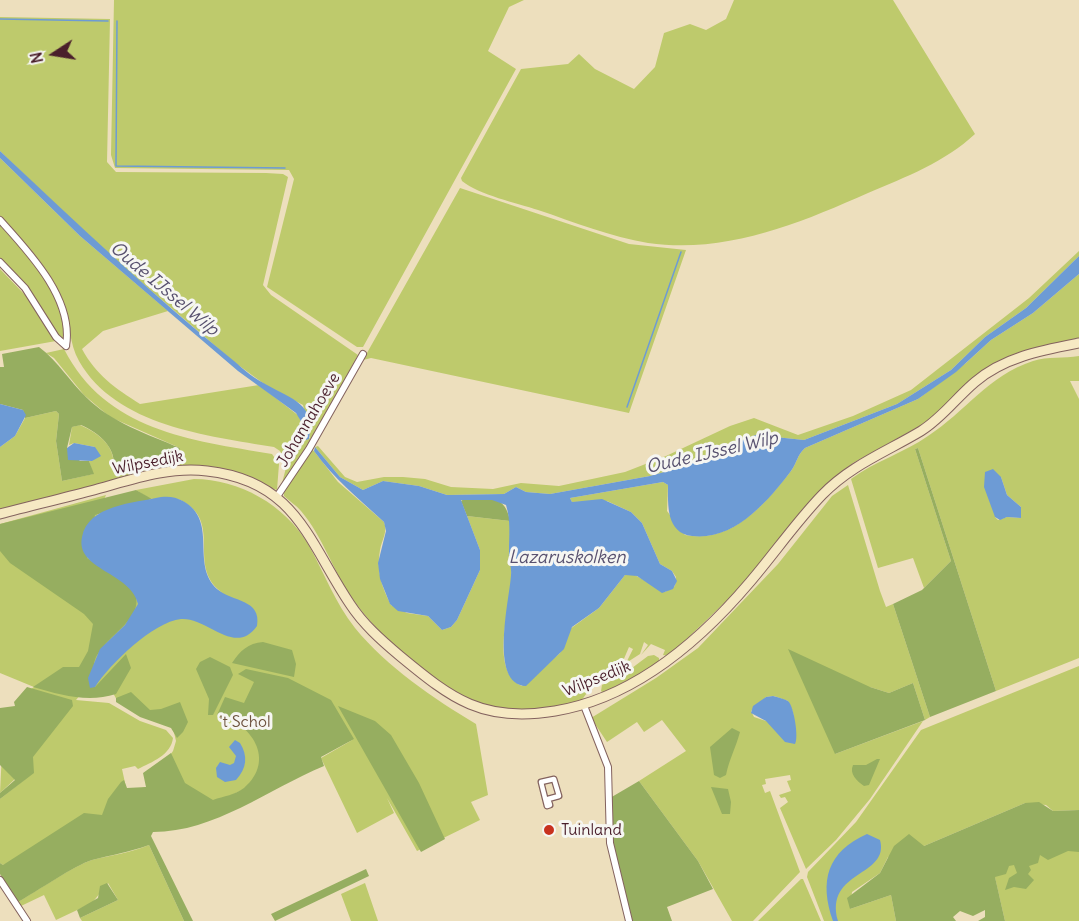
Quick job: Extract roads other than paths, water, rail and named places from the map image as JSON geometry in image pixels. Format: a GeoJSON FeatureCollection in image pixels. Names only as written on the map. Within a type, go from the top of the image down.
{"type":"FeatureCollection","features":[{"type":"Feature","properties":{"kind":"main road","name":"Wilpsedijk"},"geometry":{"type":"LineString","coordinates":[[0,514],[177,471],[205,471],[234,477],[257,486],[276,498],[295,515],[310,533],[349,603],[362,620],[388,646],[450,695],[480,708],[516,713],[555,711],[583,703],[639,679],[699,635],[742,591],[818,499],[847,473],[931,424],[975,382],[991,371],[1035,352],[1079,343]]}},
{"type":"Feature","properties":{"kind":"street"},"geometry":{"type":"LineString","coordinates":[[0,220],[29,253],[53,288],[66,329],[66,346],[56,337],[25,288],[0,262]]}},
{"type":"Feature","properties":{"kind":"street","name":"Johannahoeve"},"geometry":{"type":"LineString","coordinates":[[276,498],[309,449],[363,354]]}},
{"type":"Feature","properties":{"kind":"street"},"geometry":{"type":"LineString","coordinates":[[583,703],[608,767],[610,843],[629,921]]}},
{"type":"Feature","properties":{"kind":"street"},"geometry":{"type":"LineString","coordinates":[[554,779],[559,796],[548,799],[550,805],[547,806],[541,782],[554,779]]}},
{"type":"Feature","properties":{"kind":"street"},"geometry":{"type":"LineString","coordinates":[[0,880],[27,921]]}},
{"type":"Feature","properties":{"kind":"street"},"geometry":{"type":"LineString","coordinates":[[0,895],[6,890]]}},
{"type":"Feature","properties":{"kind":"water"},"geometry":{"type":"Polygon","coordinates":[[[0,151],[115,258],[204,336],[254,377],[300,404],[309,418],[309,439],[306,440],[302,423],[296,413],[238,371],[80,236],[0,158],[0,151]]]}},
{"type":"Feature","properties":{"kind":"water","name":"Lazaruskolken"},"geometry":{"type":"Polygon","coordinates":[[[1079,256],[1079,274],[1033,313],[991,340],[956,372],[918,399],[805,448],[772,495],[736,526],[708,536],[692,536],[677,530],[670,517],[668,485],[663,482],[570,498],[572,502],[602,499],[631,512],[642,523],[660,564],[672,571],[677,581],[673,589],[662,593],[637,576],[625,575],[599,608],[572,627],[564,649],[526,686],[514,682],[507,671],[504,656],[505,620],[511,572],[506,505],[492,500],[461,500],[480,550],[480,570],[457,620],[451,627],[442,630],[428,616],[398,611],[390,604],[380,579],[378,563],[386,531],[384,522],[338,479],[314,451],[315,447],[340,477],[363,490],[383,481],[419,486],[447,495],[504,494],[516,487],[526,492],[550,494],[650,476],[686,466],[725,446],[756,435],[804,440],[897,404],[951,370],[985,337],[1026,308],[1079,256]]]}},
{"type":"Feature","properties":{"kind":"water"},"geometry":{"type":"Polygon","coordinates":[[[0,404],[23,410],[26,415],[15,436],[0,447],[0,404]]]}},
{"type":"Feature","properties":{"kind":"water"},"geometry":{"type":"Polygon","coordinates":[[[74,443],[95,447],[101,456],[92,461],[68,460],[67,448],[74,443]]]}},
{"type":"Feature","properties":{"kind":"water"},"geometry":{"type":"Polygon","coordinates":[[[993,469],[1001,477],[1007,495],[1021,507],[1021,518],[1007,517],[1000,520],[995,517],[984,487],[985,472],[993,469]]]}},
{"type":"Feature","properties":{"kind":"water"},"geometry":{"type":"Polygon","coordinates":[[[161,497],[178,499],[194,509],[200,520],[205,568],[209,579],[223,593],[250,606],[255,611],[257,626],[249,635],[240,638],[230,637],[191,620],[181,619],[170,622],[145,636],[121,656],[95,687],[90,688],[88,678],[100,649],[125,625],[138,604],[133,593],[125,585],[87,557],[82,548],[82,537],[86,526],[93,518],[114,507],[161,497]]]}},
{"type":"Feature","properties":{"kind":"water"},"geometry":{"type":"Polygon","coordinates":[[[773,696],[786,700],[790,704],[796,729],[795,744],[785,742],[766,721],[751,713],[753,706],[766,697],[773,696]]]}},
{"type":"Feature","properties":{"kind":"water"},"geometry":{"type":"Polygon","coordinates":[[[235,740],[240,743],[245,762],[236,780],[225,782],[217,777],[216,768],[220,762],[230,765],[234,763],[236,756],[229,747],[235,740]]]}},
{"type":"Feature","properties":{"kind":"water"},"geometry":{"type":"Polygon","coordinates":[[[867,834],[880,840],[880,852],[876,861],[840,892],[836,904],[838,921],[833,921],[827,893],[830,869],[843,850],[853,841],[867,834]]]}},
{"type":"Feature","properties":{"kind":"waterway"},"geometry":{"type":"LineString","coordinates":[[0,19],[108,21]]}},
{"type":"Feature","properties":{"kind":"waterway"},"geometry":{"type":"LineString","coordinates":[[117,21],[116,166],[285,168]]}},
{"type":"Feature","properties":{"kind":"waterway"},"geometry":{"type":"LineString","coordinates":[[627,407],[681,252]]}},
{"type":"Feature","properties":{"kind":"place","name":"Tuinland"},"geometry":{"type":"Point","coordinates":[549,830]}},
{"type":"Feature","properties":{"kind":"water label","name":"Oude IJssel Wilp"},"geometry":{"type":"Point","coordinates":[164,289]}},
{"type":"Feature","properties":{"kind":"water label","name":"Oude IJssel Wilp"},"geometry":{"type":"Point","coordinates":[712,453]}},
{"type":"Feature","properties":{"kind":"park label","name":"'t Schol"},"geometry":{"type":"Point","coordinates":[245,722]}}]}
